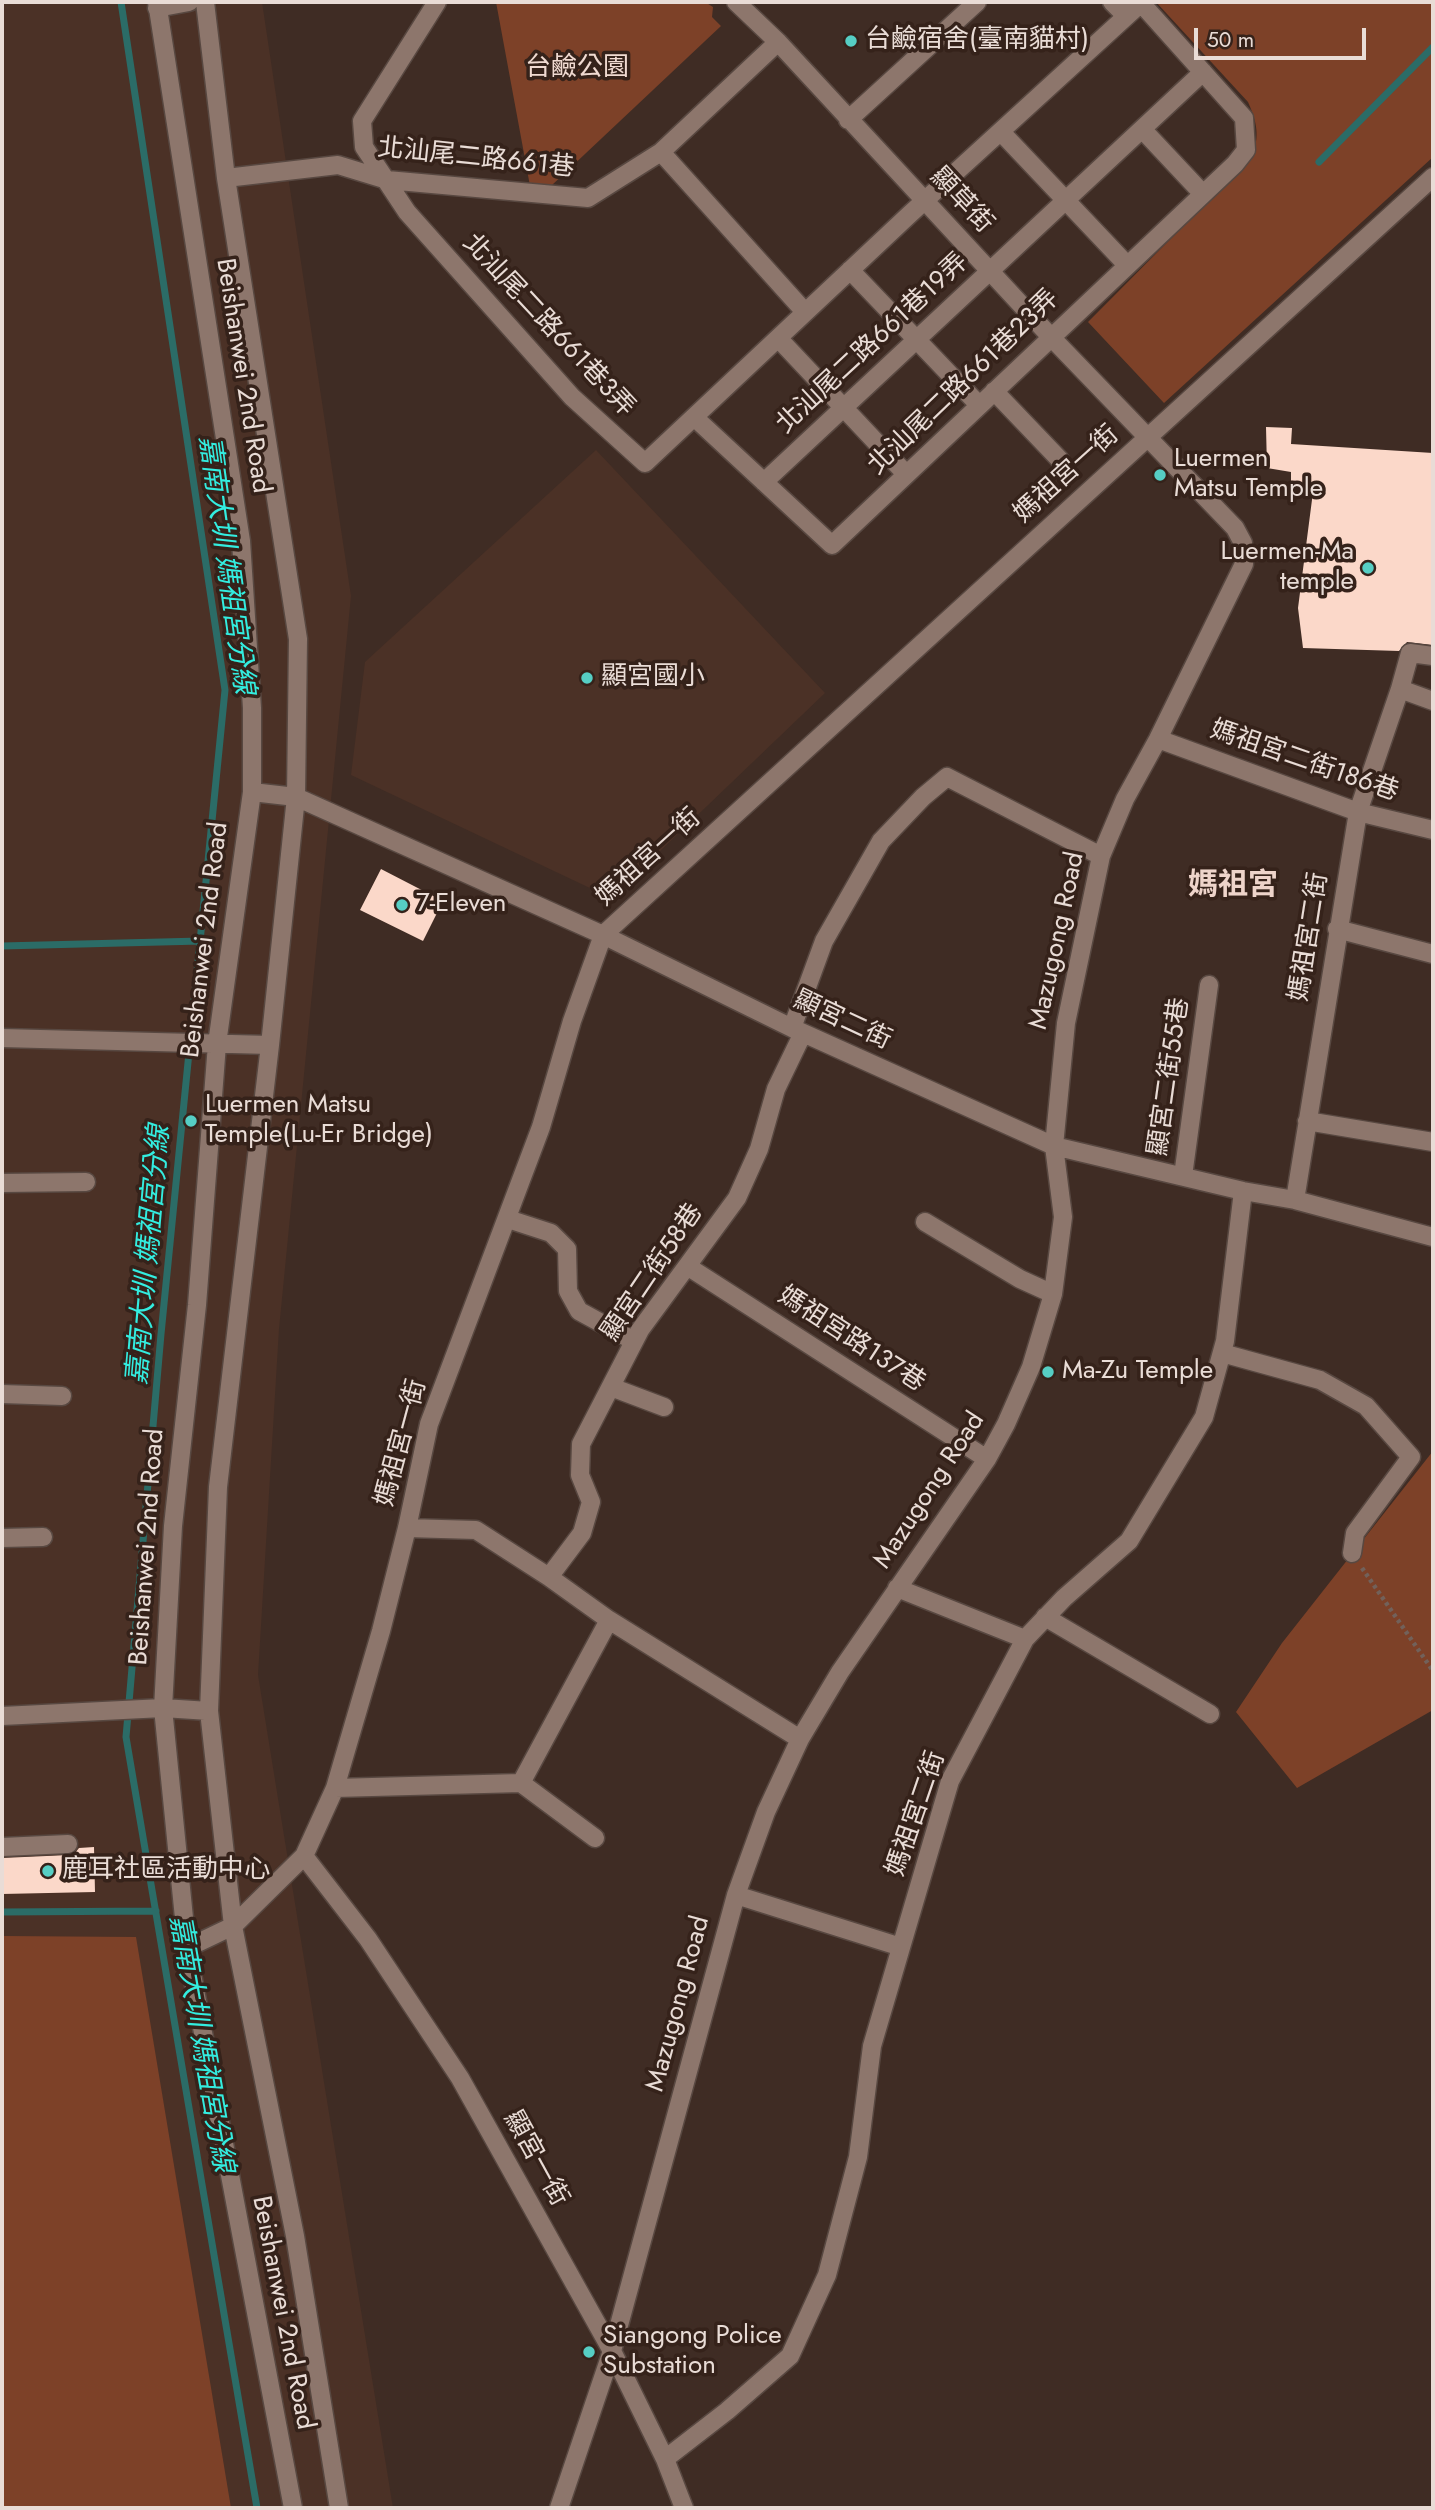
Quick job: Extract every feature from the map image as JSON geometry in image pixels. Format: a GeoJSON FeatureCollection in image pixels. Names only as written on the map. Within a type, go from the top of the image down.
{"type":"FeatureCollection","features":[{"type":"Feature","properties":{"kind":"street"},"geometry":{"type":"LineString","coordinates":[[157,5],[189,2]]}},
{"type":"Feature","properties":{"kind":"street","name":"Beishanwei 2nd Road"},"geometry":{"type":"LineString","coordinates":[[205,2],[226,178],[298,639],[296,797],[271,1045],[218,1487],[209,1711],[233,1926],[295,2236],[339,2508]]}},
{"type":"Feature","properties":{"kind":"street","name":"北汕尾二路661巷3弄"},"geometry":{"type":"LineString","coordinates":[[437,2],[362,121],[364,147],[407,212],[572,397],[645,463],[1141,2]]}},
{"type":"Feature","properties":{"kind":"street"},"geometry":{"type":"LineString","coordinates":[[848,120],[977,2]]}},
{"type":"Feature","properties":{"kind":"street"},"geometry":{"type":"LineString","coordinates":[[1112,2],[1126,16]]}},
{"type":"Feature","properties":{"kind":"street"},"geometry":{"type":"LineString","coordinates":[[1141,2],[1203,72]]}},
{"type":"Feature","properties":{"kind":"street","name":"顯草街"},"geometry":{"type":"LineString","coordinates":[[741,3],[1147,437]]}},
{"type":"Feature","properties":{"kind":"street","name":"Beishanwei 2nd Road"},"geometry":{"type":"LineString","coordinates":[[157,5],[241,541],[252,708],[252,793],[217,1044],[197,1305],[173,1526],[163,1708],[187,1948],[293,2508]]}},
{"type":"Feature","properties":{"kind":"street","name":"北汕尾二路661巷"},"geometry":{"type":"LineString","coordinates":[[226,178],[338,165],[387,180],[588,198],[661,152],[778,42]]}},
{"type":"Feature","properties":{"kind":"street","name":"北汕尾二路661巷23弄"},"geometry":{"type":"LineString","coordinates":[[694,416],[832,545],[1050,336],[1235,164],[1246,150],[1244,118],[1203,72]]}},
{"type":"Feature","properties":{"kind":"street","name":"北汕尾二路661巷19弄"},"geometry":{"type":"LineString","coordinates":[[764,482],[1203,72]]}},
{"type":"Feature","properties":{"kind":"street"},"geometry":{"type":"LineString","coordinates":[[1142,130],[1203,194]]}},
{"type":"Feature","properties":{"kind":"street"},"geometry":{"type":"LineString","coordinates":[[1001,132],[1127,265]]}},
{"type":"Feature","properties":{"kind":"street"},"geometry":{"type":"LineString","coordinates":[[661,152],[806,312]]}},
{"type":"Feature","properties":{"kind":"street","name":"媽祖宮一街"},"geometry":{"type":"LineString","coordinates":[[187,1948],[233,1926],[304,1856],[335,1788],[381,1632],[429,1424],[541,1127],[572,1021],[603,935],[1433,177]]}},
{"type":"Feature","properties":{"kind":"street"},"geometry":{"type":"LineString","coordinates":[[850,270],[979,405]]}},
{"type":"Feature","properties":{"kind":"street"},"geometry":{"type":"LineString","coordinates":[[778,338],[906,474]]}},
{"type":"Feature","properties":{"kind":"street"},"geometry":{"type":"LineString","coordinates":[[994,391],[1060,460]]}},
{"type":"Feature","properties":{"kind":"street","name":"Mazugong Road"},"geometry":{"type":"LineString","coordinates":[[559,2508],[612,2351],[736,1895],[766,1812],[800,1739],[840,1672],[987,1459],[1031,1367],[1054,1294],[1063,1217],[1054,1146],[1066,1023],[1101,856],[1125,799],[1158,739],[1244,564],[1243,543],[1235,528],[1147,437]]}},
{"type":"Feature","properties":{"kind":"street","name":"媽祖宮二街"},"geometry":{"type":"LineString","coordinates":[[1295,1200],[1358,812],[1401,689],[1410,653],[1433,656]]}},
{"type":"Feature","properties":{"kind":"street"},"geometry":{"type":"LineString","coordinates":[[1401,689],[1433,701]]}},
{"type":"Feature","properties":{"kind":"street","name":"媽祖宮二街186巷"},"geometry":{"type":"LineString","coordinates":[[1158,739],[1358,812],[1433,830]]}},
{"type":"Feature","properties":{"kind":"street","name":"顯宮二街58巷"},"geometry":{"type":"LineString","coordinates":[[549,1577],[582,1533],[591,1502],[580,1475],[581,1444],[640,1330],[737,1198],[759,1149],[824,941],[881,841],[923,796],[947,778],[1101,856]]}},
{"type":"Feature","properties":{"kind":"street","name":"顯宮二街"},"geometry":{"type":"LineString","coordinates":[[252,793],[296,797],[603,935],[798,1030],[1054,1146],[1243,1191],[1295,1200],[1433,1237]]}},
{"type":"Feature","properties":{"kind":"street"},"geometry":{"type":"LineString","coordinates":[[1337,929],[1433,954]]}},
{"type":"Feature","properties":{"kind":"street","name":"顯宮二街55巷"},"geometry":{"type":"LineString","coordinates":[[1183,1176],[1209,985]]}},
{"type":"Feature","properties":{"kind":"street"},"geometry":{"type":"LineString","coordinates":[[2,1038],[271,1045]]}},
{"type":"Feature","properties":{"kind":"street"},"geometry":{"type":"LineString","coordinates":[[1307,1121],[1433,1142]]}},
{"type":"Feature","properties":{"kind":"street"},"geometry":{"type":"LineString","coordinates":[[2,1183],[86,1182]]}},
{"type":"Feature","properties":{"kind":"street","name":"媽祖宮二街"},"geometry":{"type":"LineString","coordinates":[[665,2459],[727,2411],[790,2356],[827,2275],[858,2157],[872,2046],[950,1781],[1025,1639],[1064,1598],[1129,1541],[1204,1417],[1225,1341],[1243,1191]]}},
{"type":"Feature","properties":{"kind":"street"},"geometry":{"type":"LineString","coordinates":[[508,1219],[551,1233],[567,1249],[568,1291],[579,1311],[634,1341]]}},
{"type":"Feature","properties":{"kind":"street"},"geometry":{"type":"LineString","coordinates":[[925,1222],[1020,1279],[1054,1294]]}},
{"type":"Feature","properties":{"kind":"street","name":"媽祖宮路137巷"},"geometry":{"type":"LineString","coordinates":[[687,1266],[987,1459]]}},
{"type":"Feature","properties":{"kind":"street"},"geometry":{"type":"LineString","coordinates":[[1222,1353],[1320,1380],[1366,1406],[1410,1457],[1355,1533],[1352,1553]]}},
{"type":"Feature","properties":{"kind":"street"},"geometry":{"type":"LineString","coordinates":[[611,1387],[664,1407]]}},
{"type":"Feature","properties":{"kind":"street"},"geometry":{"type":"LineString","coordinates":[[2,1394],[62,1396]]}},
{"type":"Feature","properties":{"kind":"street"},"geometry":{"type":"LineString","coordinates":[[407,1528],[476,1530],[609,1620],[800,1739]]}},
{"type":"Feature","properties":{"kind":"street"},"geometry":{"type":"LineString","coordinates":[[2,1538],[43,1537]]}},
{"type":"Feature","properties":{"kind":"street"},"geometry":{"type":"LineString","coordinates":[[897,1588],[1025,1639]]}},
{"type":"Feature","properties":{"kind":"street"},"geometry":{"type":"LineString","coordinates":[[1045,1618],[1210,1714]]}},
{"type":"Feature","properties":{"kind":"street"},"geometry":{"type":"LineString","coordinates":[[521,1783],[609,1620]]}},
{"type":"Feature","properties":{"kind":"street"},"geometry":{"type":"LineString","coordinates":[[2,1716],[163,1708],[209,1711]]}},
{"type":"Feature","properties":{"kind":"street"},"geometry":{"type":"LineString","coordinates":[[335,1788],[521,1783],[595,1838]]}},
{"type":"Feature","properties":{"kind":"street"},"geometry":{"type":"LineString","coordinates":[[2,1847],[68,1844]]}},
{"type":"Feature","properties":{"kind":"street","name":"顯宮一街"},"geometry":{"type":"LineString","coordinates":[[304,1856],[368,1939],[460,2078],[612,2351],[665,2459],[684,2508]]}},
{"type":"Feature","properties":{"kind":"street"},"geometry":{"type":"LineString","coordinates":[[736,1895],[901,1947]]}},
{"type":"Feature","properties":{"kind":"path"},"geometry":{"type":"LineString","coordinates":[[1352,1553],[1433,1671]]}},
{"type":"Feature","properties":{"kind":"shaded area"},"geometry":{"type":"Polygon","coordinates":[[[2,2],[262,2],[351,596],[279,1329],[258,1675],[393,2508],[2,2508],[2,2]]]}},
{"type":"Feature","properties":{"kind":"shaded area","name":"顯宮國小"},"geometry":{"type":"Polygon","coordinates":[[[596,450],[825,693],[611,898],[351,775],[365,662],[596,450]]]}},
{"type":"Feature","properties":{"kind":"green space","name":"台鹼公園"},"geometry":{"type":"Polygon","coordinates":[[[496,2],[705,2],[713,7],[712,17],[721,26],[551,186],[530,186],[496,2]]]}},
{"type":"Feature","properties":{"kind":"green space"},"geometry":{"type":"Polygon","coordinates":[[[1156,2],[1433,2],[1433,157],[1164,403],[1088,322],[1252,157],[1257,136],[1248,102],[1156,2]]]}},
{"type":"Feature","properties":{"kind":"green space"},"geometry":{"type":"Polygon","coordinates":[[[1433,1451],[1433,1710],[1297,1788],[1236,1712],[1282,1643],[1433,1451]]]}},
{"type":"Feature","properties":{"kind":"green space"},"geometry":{"type":"Polygon","coordinates":[[[2,1936],[136,1937],[231,2508],[2,2508],[2,1936]]]}},
{"type":"Feature","properties":{"kind":"building","name":"Luermen-Ma temple"},"geometry":{"type":"Polygon","coordinates":[[[1266,427],[1292,428],[1291,444],[1433,453],[1433,645],[1407,642],[1399,651],[1303,648],[1298,608],[1313,492],[1291,486],[1291,472],[1267,468],[1266,427]]]}},
{"type":"Feature","properties":{"kind":"building","name":"7-Eleven"},"geometry":{"type":"Polygon","coordinates":[[[381,869],[443,901],[423,941],[360,910],[381,869]]]}},
{"type":"Feature","properties":{"kind":"building","name":"鹿耳社區活動中心"},"geometry":{"type":"Polygon","coordinates":[[[94,1847],[95,1892],[2,1894],[2,1858],[69,1855],[79,1848],[94,1847]]]}},
{"type":"Feature","properties":{"kind":"waterway","name":"嘉南大圳 媽祖宮分線"},"geometry":{"type":"LineString","coordinates":[[121,2],[225,690],[161,1334],[126,1737],[257,2508]]}},
{"type":"Feature","properties":{"kind":"waterway"},"geometry":{"type":"LineString","coordinates":[[1319,162],[1433,47]]}},
{"type":"Feature","properties":{"kind":"waterway"},"geometry":{"type":"LineString","coordinates":[[2,946],[201,941]]}},
{"type":"Feature","properties":{"kind":"waterway"},"geometry":{"type":"LineString","coordinates":[[2,1912],[156,1911]]}},
{"type":"Feature","properties":{"kind":"place","name":"台鹼宿舍(臺南貓村)"},"geometry":{"type":"Point","coordinates":[851,41]}},
{"type":"Feature","properties":{"kind":"place","name":"Luermen Matsu Temple"},"geometry":{"type":"Point","coordinates":[1160,475]}},
{"type":"Feature","properties":{"kind":"place","name":"Luermen-Ma temple"},"geometry":{"type":"Point","coordinates":[1368,568]}},
{"type":"Feature","properties":{"kind":"place","name":"顯宮國小"},"geometry":{"type":"Point","coordinates":[587,678]}},
{"type":"Feature","properties":{"kind":"place","name":"7-Eleven"},"geometry":{"type":"Point","coordinates":[402,905]}},
{"type":"Feature","properties":{"kind":"place","name":"Luermen Matsu Temple(Lu-Er Bridge)"},"geometry":{"type":"Point","coordinates":[191,1121]}},
{"type":"Feature","properties":{"kind":"place","name":"Ma-Zu Temple"},"geometry":{"type":"Point","coordinates":[1048,1372]}},
{"type":"Feature","properties":{"kind":"place","name":"鹿耳社區活動中心"},"geometry":{"type":"Point","coordinates":[48,1871]}},
{"type":"Feature","properties":{"kind":"place","name":"Siangong Police Substation"},"geometry":{"type":"Point","coordinates":[589,2352]}},
{"type":"Feature","properties":{"kind":"district","name":"媽祖宮"},"geometry":{"type":"Point","coordinates":[1233,887]}}]}
